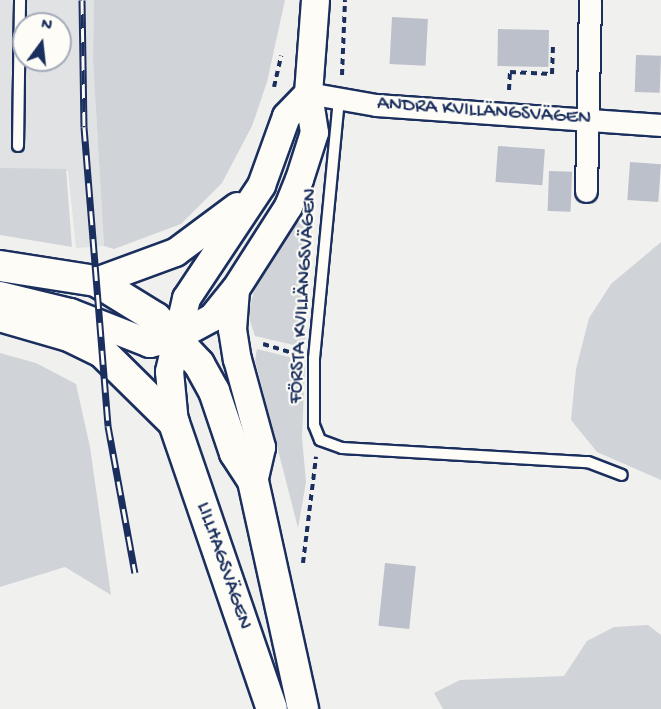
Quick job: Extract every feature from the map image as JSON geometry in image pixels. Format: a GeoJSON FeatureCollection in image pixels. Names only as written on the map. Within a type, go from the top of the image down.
{"type":"FeatureCollection","features":[{"type":"Feature","properties":{"kind":"main road"},"geometry":{"type":"LineString","coordinates":[[0,266],[96,281]]}},
{"type":"Feature","properties":{"kind":"main road","name":"LILLHAGSVÄGEN"},"geometry":{"type":"LineString","coordinates":[[96,281],[138,305],[175,337],[199,364],[214,391],[235,453],[253,481],[303,709]]}},
{"type":"Feature","properties":{"kind":"main road","name":"LILLHAGSVÄGEN"},"geometry":{"type":"LineString","coordinates":[[0,316],[69,336],[102,352],[174,423],[272,709]]}},
{"type":"Feature","properties":{"kind":"street","name":"LILLHAGSVÄGEN"},"geometry":{"type":"LineString","coordinates":[[0,295],[70,312],[136,340],[149,342],[175,337],[212,317],[235,289],[288,206],[314,132],[308,93],[315,0]]}},
{"type":"Feature","properties":{"kind":"street"},"geometry":{"type":"LineString","coordinates":[[586,190],[590,0]]}},
{"type":"Feature","properties":{"kind":"street","name":"LILLHAGSVÄGEN"},"geometry":{"type":"LineString","coordinates":[[174,423],[169,371],[175,337],[186,298],[261,185],[286,116],[308,93]]}},
{"type":"Feature","properties":{"kind":"street","name":"ANDRA KVILLÄNGSVÄGEN"},"geometry":{"type":"LineString","coordinates":[[308,93],[339,99],[508,115],[661,125]]}},
{"type":"Feature","properties":{"kind":"street","name":"LILLHAGSVÄGEN"},"geometry":{"type":"LineString","coordinates":[[96,281],[175,252],[207,231],[261,185]]}},
{"type":"Feature","properties":{"kind":"street","name":"LILLHAGSVÄGEN"},"geometry":{"type":"LineString","coordinates":[[235,289],[232,329],[237,359],[261,447],[253,481]]}},
{"type":"Feature","properties":{"kind":"lane"},"geometry":{"type":"LineString","coordinates":[[18,146],[20,0]]}},
{"type":"Feature","properties":{"kind":"lane","name":"FÖRSTA KVILLÄNGSVÄGEN"},"geometry":{"type":"LineString","coordinates":[[320,440],[314,425],[314,366],[339,99]]}},
{"type":"Feature","properties":{"kind":"lane"},"geometry":{"type":"LineString","coordinates":[[320,440],[342,448],[588,462],[622,475]]}},
{"type":"Feature","properties":{"kind":"path"},"geometry":{"type":"LineString","coordinates":[[339,99],[345,37],[345,0]]}},
{"type":"Feature","properties":{"kind":"path"},"geometry":{"type":"LineString","coordinates":[[314,31],[345,37]]}},
{"type":"Feature","properties":{"kind":"path"},"geometry":{"type":"LineString","coordinates":[[508,115],[510,72],[552,74],[553,45]]}},
{"type":"Feature","properties":{"kind":"path"},"geometry":{"type":"LineString","coordinates":[[272,93],[283,48]]}},
{"type":"Feature","properties":{"kind":"path"},"geometry":{"type":"LineString","coordinates":[[303,566],[320,440]]}},
{"type":"Feature","properties":{"kind":"shaded area"},"geometry":{"type":"Polygon","coordinates":[[[0,0],[94,0],[93,60],[104,246],[76,248],[68,171],[0,170],[0,0]]]}},
{"type":"Feature","properties":{"kind":"shaded area"},"geometry":{"type":"Polygon","coordinates":[[[94,0],[285,0],[267,82],[252,126],[222,183],[181,224],[114,249],[104,246],[93,60],[94,0]]]}},
{"type":"Feature","properties":{"kind":"shaded area"},"geometry":{"type":"Polygon","coordinates":[[[0,168],[66,169],[72,247],[0,235],[0,168]]]}},
{"type":"Feature","properties":{"kind":"shaded area"},"geometry":{"type":"Polygon","coordinates":[[[297,221],[305,227],[307,238],[305,345],[302,347],[255,336],[248,315],[257,279],[297,221]]]}},
{"type":"Feature","properties":{"kind":"shaded area"},"geometry":{"type":"Polygon","coordinates":[[[661,242],[661,480],[597,452],[571,420],[576,369],[589,318],[611,284],[661,242]]]}},
{"type":"Feature","properties":{"kind":"shaded area"},"geometry":{"type":"Polygon","coordinates":[[[257,349],[301,360],[305,366],[302,437],[306,482],[298,528],[255,360],[257,349]]]}},
{"type":"Feature","properties":{"kind":"shaded area"},"geometry":{"type":"Polygon","coordinates":[[[0,353],[36,363],[76,384],[90,447],[111,595],[65,567],[0,587],[0,353]]]}},
{"type":"Feature","properties":{"kind":"shaded area"},"geometry":{"type":"Polygon","coordinates":[[[648,625],[661,635],[661,709],[443,709],[434,693],[460,680],[564,676],[587,641],[614,627],[648,625]]]}},
{"type":"Feature","properties":{"kind":"building"},"geometry":{"type":"Polygon","coordinates":[[[392,17],[428,19],[425,66],[390,64],[392,17]]]}},
{"type":"Feature","properties":{"kind":"building"},"geometry":{"type":"Polygon","coordinates":[[[498,29],[549,30],[548,67],[497,66],[498,29]]]}},
{"type":"Feature","properties":{"kind":"building"},"geometry":{"type":"Polygon","coordinates":[[[636,55],[661,56],[660,93],[635,92],[636,55]]]}},
{"type":"Feature","properties":{"kind":"building"},"geometry":{"type":"Polygon","coordinates":[[[498,146],[545,149],[542,185],[495,182],[498,146]]]}},
{"type":"Feature","properties":{"kind":"building"},"geometry":{"type":"Polygon","coordinates":[[[630,162],[661,164],[658,202],[627,200],[630,162]]]}},
{"type":"Feature","properties":{"kind":"building"},"geometry":{"type":"Polygon","coordinates":[[[549,171],[572,172],[571,212],[548,211],[549,171]]]}},
{"type":"Feature","properties":{"kind":"building"},"geometry":{"type":"Polygon","coordinates":[[[385,563],[416,566],[409,629],[378,626],[385,563]]]}},
{"type":"Feature","properties":{"kind":"railway"},"geometry":{"type":"LineString","coordinates":[[82,0],[84,127],[108,426],[135,573]]}}]}
